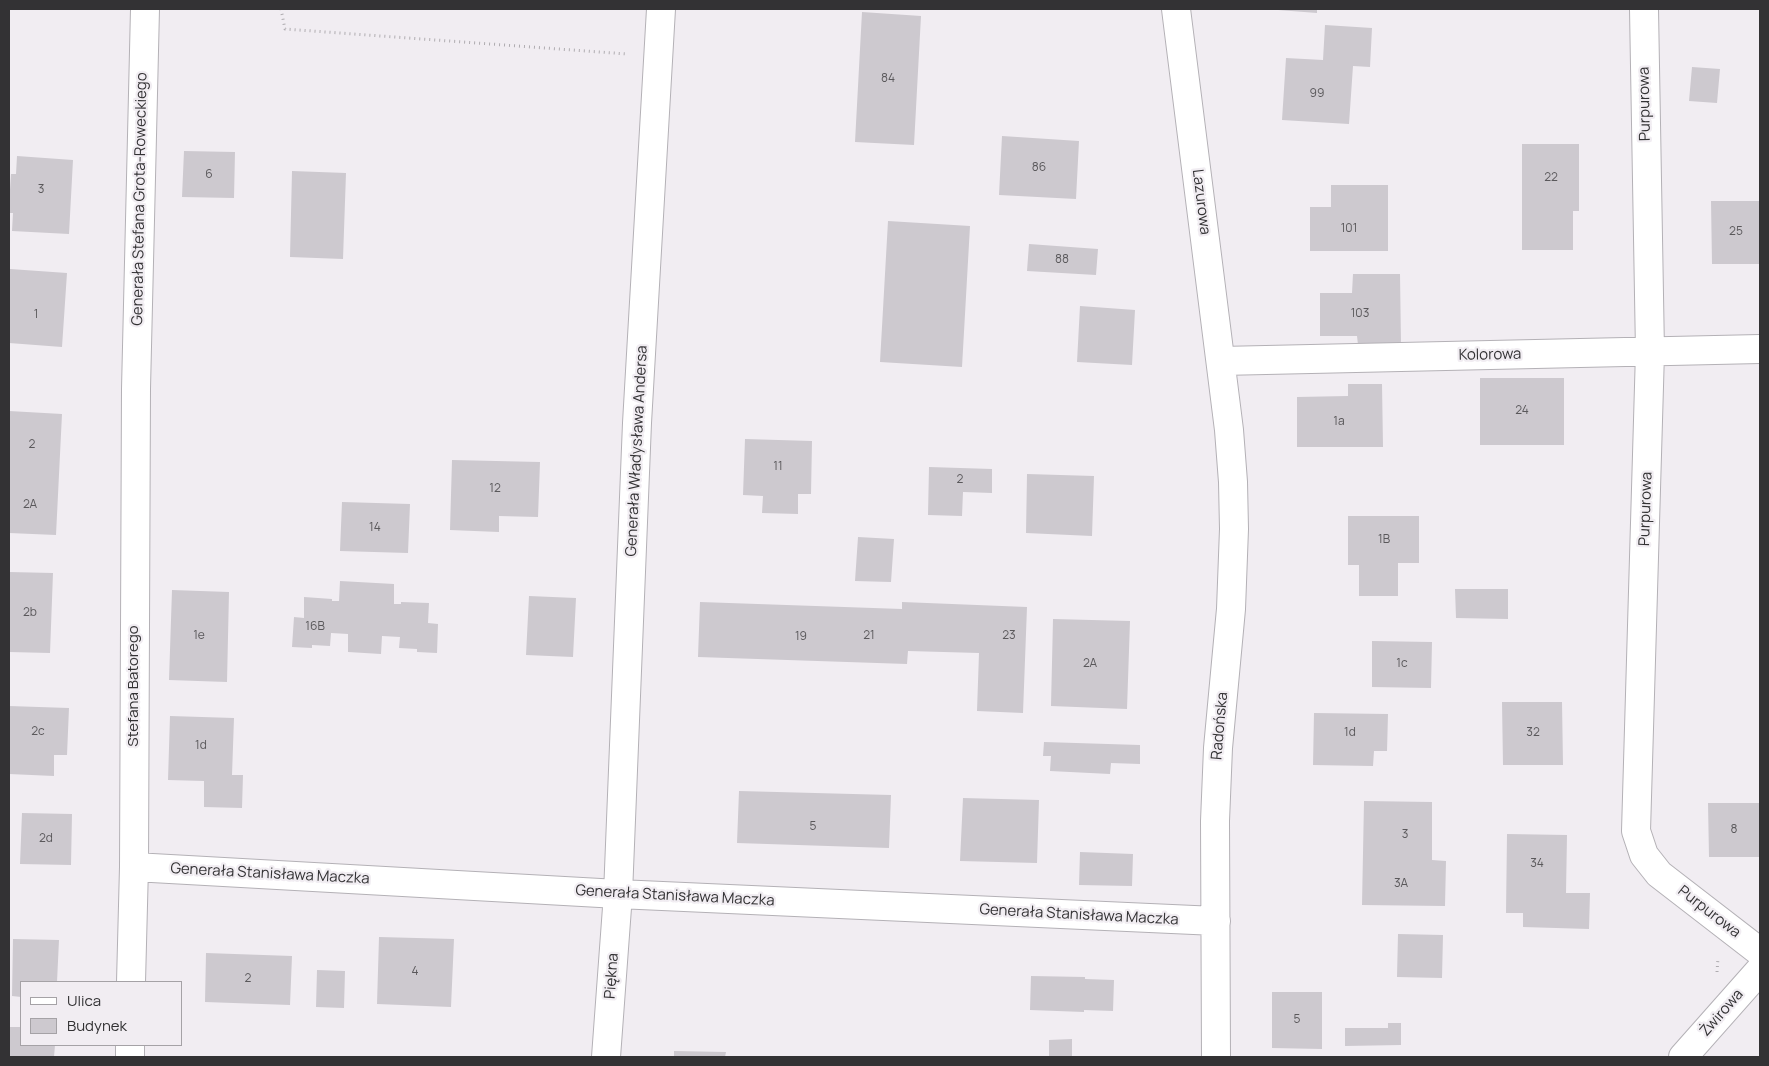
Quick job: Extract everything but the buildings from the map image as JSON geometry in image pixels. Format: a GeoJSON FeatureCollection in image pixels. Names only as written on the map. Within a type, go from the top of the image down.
{"type":"FeatureCollection","features":[{"type":"Feature","properties":{"kind":"street","name":"Generała Stefana Grota-Roweckiego"},"geometry":{"type":"LineString","coordinates":[[136,389],[145,9]]}},
{"type":"Feature","properties":{"kind":"street","name":"Generała Władysława Andersa"},"geometry":{"type":"LineString","coordinates":[[618,894],[637,423],[661,9]]}},
{"type":"Feature","properties":{"kind":"street","name":"Lazurowa"},"geometry":{"type":"LineString","coordinates":[[1176,9],[1224,394]]}},
{"type":"Feature","properties":{"kind":"street","name":"Purpurowa"},"geometry":{"type":"LineString","coordinates":[[1644,9],[1650,352],[1636,831],[1644,855],[1659,874],[1760,952]]}},
{"type":"Feature","properties":{"kind":"street","name":"Kolorowa"},"geometry":{"type":"LineString","coordinates":[[1220,361],[1760,349]]}},
{"type":"Feature","properties":{"kind":"street","name":"Stefana Batorego"},"geometry":{"type":"LineString","coordinates":[[132,981],[136,389]]}},
{"type":"Feature","properties":{"kind":"street","name":"Radońska"},"geometry":{"type":"LineString","coordinates":[[1216,1057],[1215,821],[1218,748],[1231,609],[1234,529],[1233,482],[1224,394]]}},
{"type":"Feature","properties":{"kind":"street","name":"Generała Stanisława Maczka"},"geometry":{"type":"LineString","coordinates":[[134,867],[618,894],[1216,921]]}},
{"type":"Feature","properties":{"kind":"street","name":"Piękna"},"geometry":{"type":"LineString","coordinates":[[606,1057],[618,894]]}},
{"type":"Feature","properties":{"kind":"street","name":"Żwirowa"},"geometry":{"type":"LineString","coordinates":[[1684,1057],[1760,970]]}},
{"type":"Feature","properties":{"kind":"path"},"geometry":{"type":"LineString","coordinates":[[281,9],[285,30],[658,57]]}}]}
